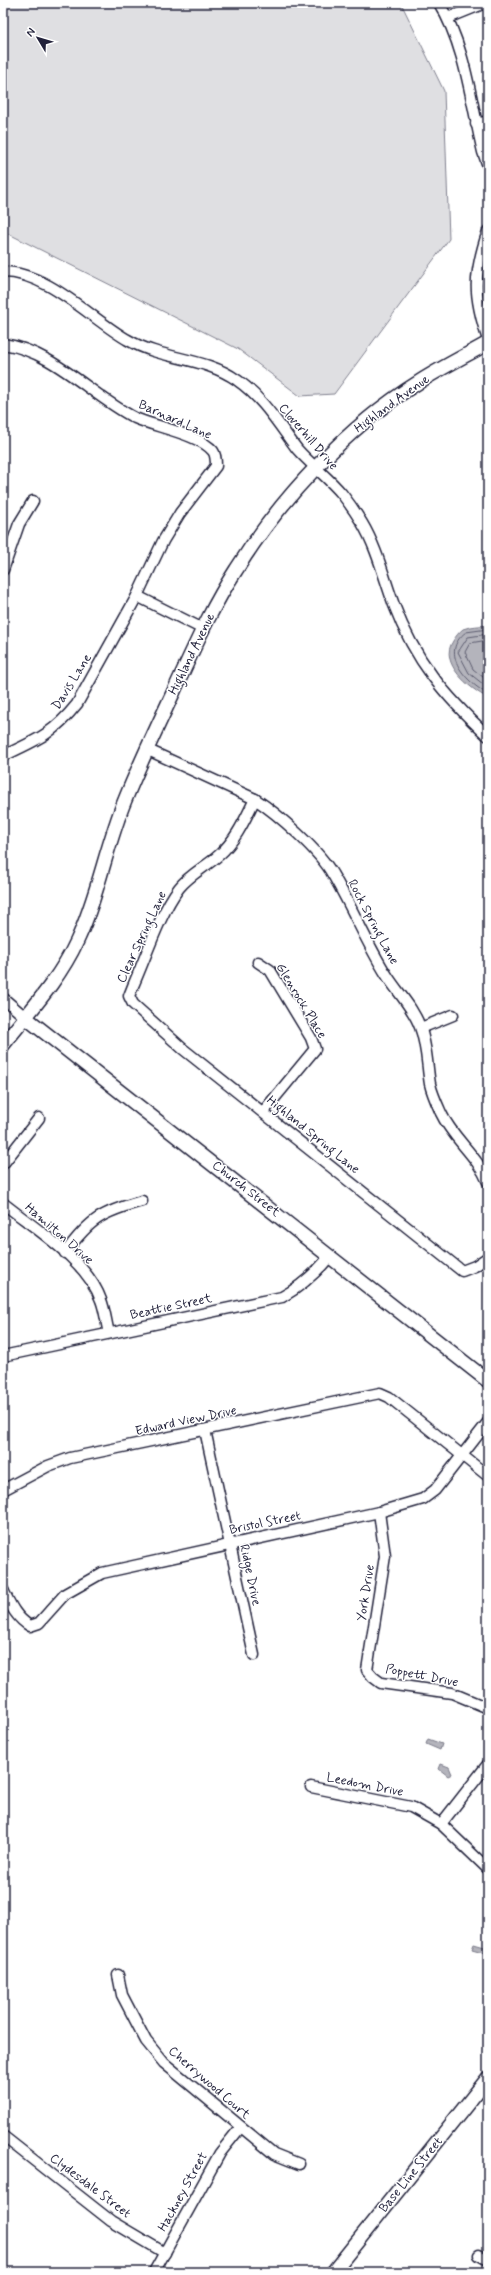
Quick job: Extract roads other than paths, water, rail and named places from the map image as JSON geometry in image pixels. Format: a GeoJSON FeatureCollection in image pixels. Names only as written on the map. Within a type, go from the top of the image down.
{"type":"FeatureCollection","features":[{"type":"Feature","properties":{"kind":"main road","name":"Highland Avenue"},"geometry":{"type":"LineString","coordinates":[[3,1045],[56,977],[76,943],[88,915],[124,801],[146,749],[203,629],[235,571],[255,541],[281,507],[349,436],[418,382],[488,342]]}},
{"type":"Feature","properties":{"kind":"main road","name":"Church Street"},"geometry":{"type":"LineString","coordinates":[[25,1017],[488,1381]]}},
{"type":"Feature","properties":{"kind":"main road","name":"Base Line Street"},"geometry":{"type":"LineString","coordinates":[[334,2272],[488,2078]]}},
{"type":"Feature","properties":{"kind":"street"},"geometry":{"type":"LineString","coordinates":[[439,3],[448,18],[461,53],[476,124],[488,166]]}},
{"type":"Feature","properties":{"kind":"street"},"geometry":{"type":"LineString","coordinates":[[448,18],[485,3]]}},
{"type":"Feature","properties":{"kind":"street"},"geometry":{"type":"LineString","coordinates":[[476,124],[488,121]]}},
{"type":"Feature","properties":{"kind":"street"},"geometry":{"type":"LineString","coordinates":[[488,231],[480,255],[476,282],[478,310],[488,342]]}},
{"type":"Feature","properties":{"kind":"street","name":"Cloverhill Drive"},"geometry":{"type":"LineString","coordinates":[[3,272],[29,276],[49,286],[128,340],[149,350],[218,369],[238,380],[259,399],[299,451],[342,494],[362,523],[373,544],[394,607],[426,670],[459,708],[488,736]]}},
{"type":"Feature","properties":{"kind":"street","name":"Barnard Lane"},"geometry":{"type":"LineString","coordinates":[[3,344],[19,346],[37,353],[136,418],[175,431],[203,444],[213,451],[216,456],[216,466],[177,518],[163,541],[137,596]]}},
{"type":"Feature","properties":{"kind":"street"},"geometry":{"type":"LineString","coordinates":[[3,570],[19,524],[33,500]]}},
{"type":"Feature","properties":{"kind":"street"},"geometry":{"type":"LineString","coordinates":[[137,596],[203,629]]}},
{"type":"Feature","properties":{"kind":"street","name":"Davis Lane"},"geometry":{"type":"LineString","coordinates":[[3,756],[47,735],[64,719],[76,704],[137,596]]}},
{"type":"Feature","properties":{"kind":"street","name":"Rock Spring Lane"},"geometry":{"type":"LineString","coordinates":[[146,749],[255,799],[270,808],[314,851],[333,873],[386,974],[414,1014],[421,1028],[431,1086],[441,1113],[452,1134],[472,1154],[484,1171],[488,1182]]}},
{"type":"Feature","properties":{"kind":"street","name":"Clear Spring Lane"},"geometry":{"type":"LineString","coordinates":[[130,996],[172,898],[196,871],[218,855],[237,836],[255,799]]}},
{"type":"Feature","properties":{"kind":"street","name":"Glenrock Place"},"geometry":{"type":"LineString","coordinates":[[258,962],[270,970],[311,1038],[315,1048],[263,1112]]}},
{"type":"Feature","properties":{"kind":"street","name":"Highland Spring Lane"},"geometry":{"type":"LineString","coordinates":[[130,996],[133,1004],[183,1049],[462,1271],[475,1266],[488,1257]]}},
{"type":"Feature","properties":{"kind":"street","name":"Church Street"},"geometry":{"type":"LineString","coordinates":[[3,998],[25,1017]]}},
{"type":"Feature","properties":{"kind":"street"},"geometry":{"type":"LineString","coordinates":[[421,1028],[453,1015]]}},
{"type":"Feature","properties":{"kind":"street"},"geometry":{"type":"LineString","coordinates":[[3,1164],[39,1118]]}},
{"type":"Feature","properties":{"kind":"street"},"geometry":{"type":"LineString","coordinates":[[65,1253],[82,1230],[95,1219],[120,1207],[142,1201]]}},
{"type":"Feature","properties":{"kind":"street","name":"Hamilton Drive"},"geometry":{"type":"LineString","coordinates":[[3,1204],[78,1264],[94,1286],[101,1299],[109,1333]]}},
{"type":"Feature","properties":{"kind":"street","name":"Beattie Street"},"geometry":{"type":"LineString","coordinates":[[3,1356],[282,1297],[299,1287],[315,1273],[330,1256]]}},
{"type":"Feature","properties":{"kind":"street","name":"Edward View Drive"},"geometry":{"type":"LineString","coordinates":[[3,1490],[48,1466],[70,1458],[380,1393],[389,1396],[462,1455]]}},
{"type":"Feature","properties":{"kind":"street","name":"Bristol Street"},"geometry":{"type":"LineString","coordinates":[[3,1590],[21,1621],[30,1626],[39,1623],[65,1594],[102,1573],[379,1512],[423,1499],[435,1490],[488,1422]]}},
{"type":"Feature","properties":{"kind":"street","name":"Ridge Drive"},"geometry":{"type":"LineString","coordinates":[[205,1430],[254,1655]]}},
{"type":"Feature","properties":{"kind":"street"},"geometry":{"type":"LineString","coordinates":[[462,1455],[488,1476]]}},
{"type":"Feature","properties":{"kind":"street","name":"York Drive"},"geometry":{"type":"LineString","coordinates":[[373,1678],[367,1670],[385,1556],[379,1512]]}},
{"type":"Feature","properties":{"kind":"street","name":"Poppett Drive"},"geometry":{"type":"LineString","coordinates":[[373,1678],[381,1683],[452,1693],[488,1708]]}},
{"type":"Feature","properties":{"kind":"street"},"geometry":{"type":"LineString","coordinates":[[441,1824],[488,1764]]}},
{"type":"Feature","properties":{"kind":"street","name":"Leedom Drive"},"geometry":{"type":"LineString","coordinates":[[311,1787],[411,1807],[441,1824],[488,1869]]}},
{"type":"Feature","properties":{"kind":"street","name":"Cherrywood Court"},"geometry":{"type":"LineString","coordinates":[[118,1975],[122,1995],[146,2041],[164,2063],[240,2128],[274,2154],[299,2164]]}},
{"type":"Feature","properties":{"kind":"street","name":"Hackney Street"},"geometry":{"type":"LineString","coordinates":[[154,2272],[220,2153],[240,2128]]}},
{"type":"Feature","properties":{"kind":"street","name":"Clydesdale Street"},"geometry":{"type":"LineString","coordinates":[[3,2136],[111,2221],[165,2253]]}},
{"type":"Feature","properties":{"kind":"water"},"geometry":{"type":"Polygon","coordinates":[[[488,625],[488,698],[465,682],[458,674],[450,658],[449,649],[455,637],[463,629],[488,625]]]}},
{"type":"Feature","properties":{"kind":"water"},"geometry":{"type":"Polygon","coordinates":[[[428,1739],[442,1744],[440,1750],[426,1744],[428,1739]]]}},
{"type":"Feature","properties":{"kind":"water"},"geometry":{"type":"Polygon","coordinates":[[[441,1764],[449,1767],[452,1774],[448,1776],[439,1769],[441,1764]]]}},
{"type":"Feature","properties":{"kind":"water"},"geometry":{"type":"Polygon","coordinates":[[[474,1944],[488,1948],[486,1953],[472,1949],[474,1944]]]}}]}
